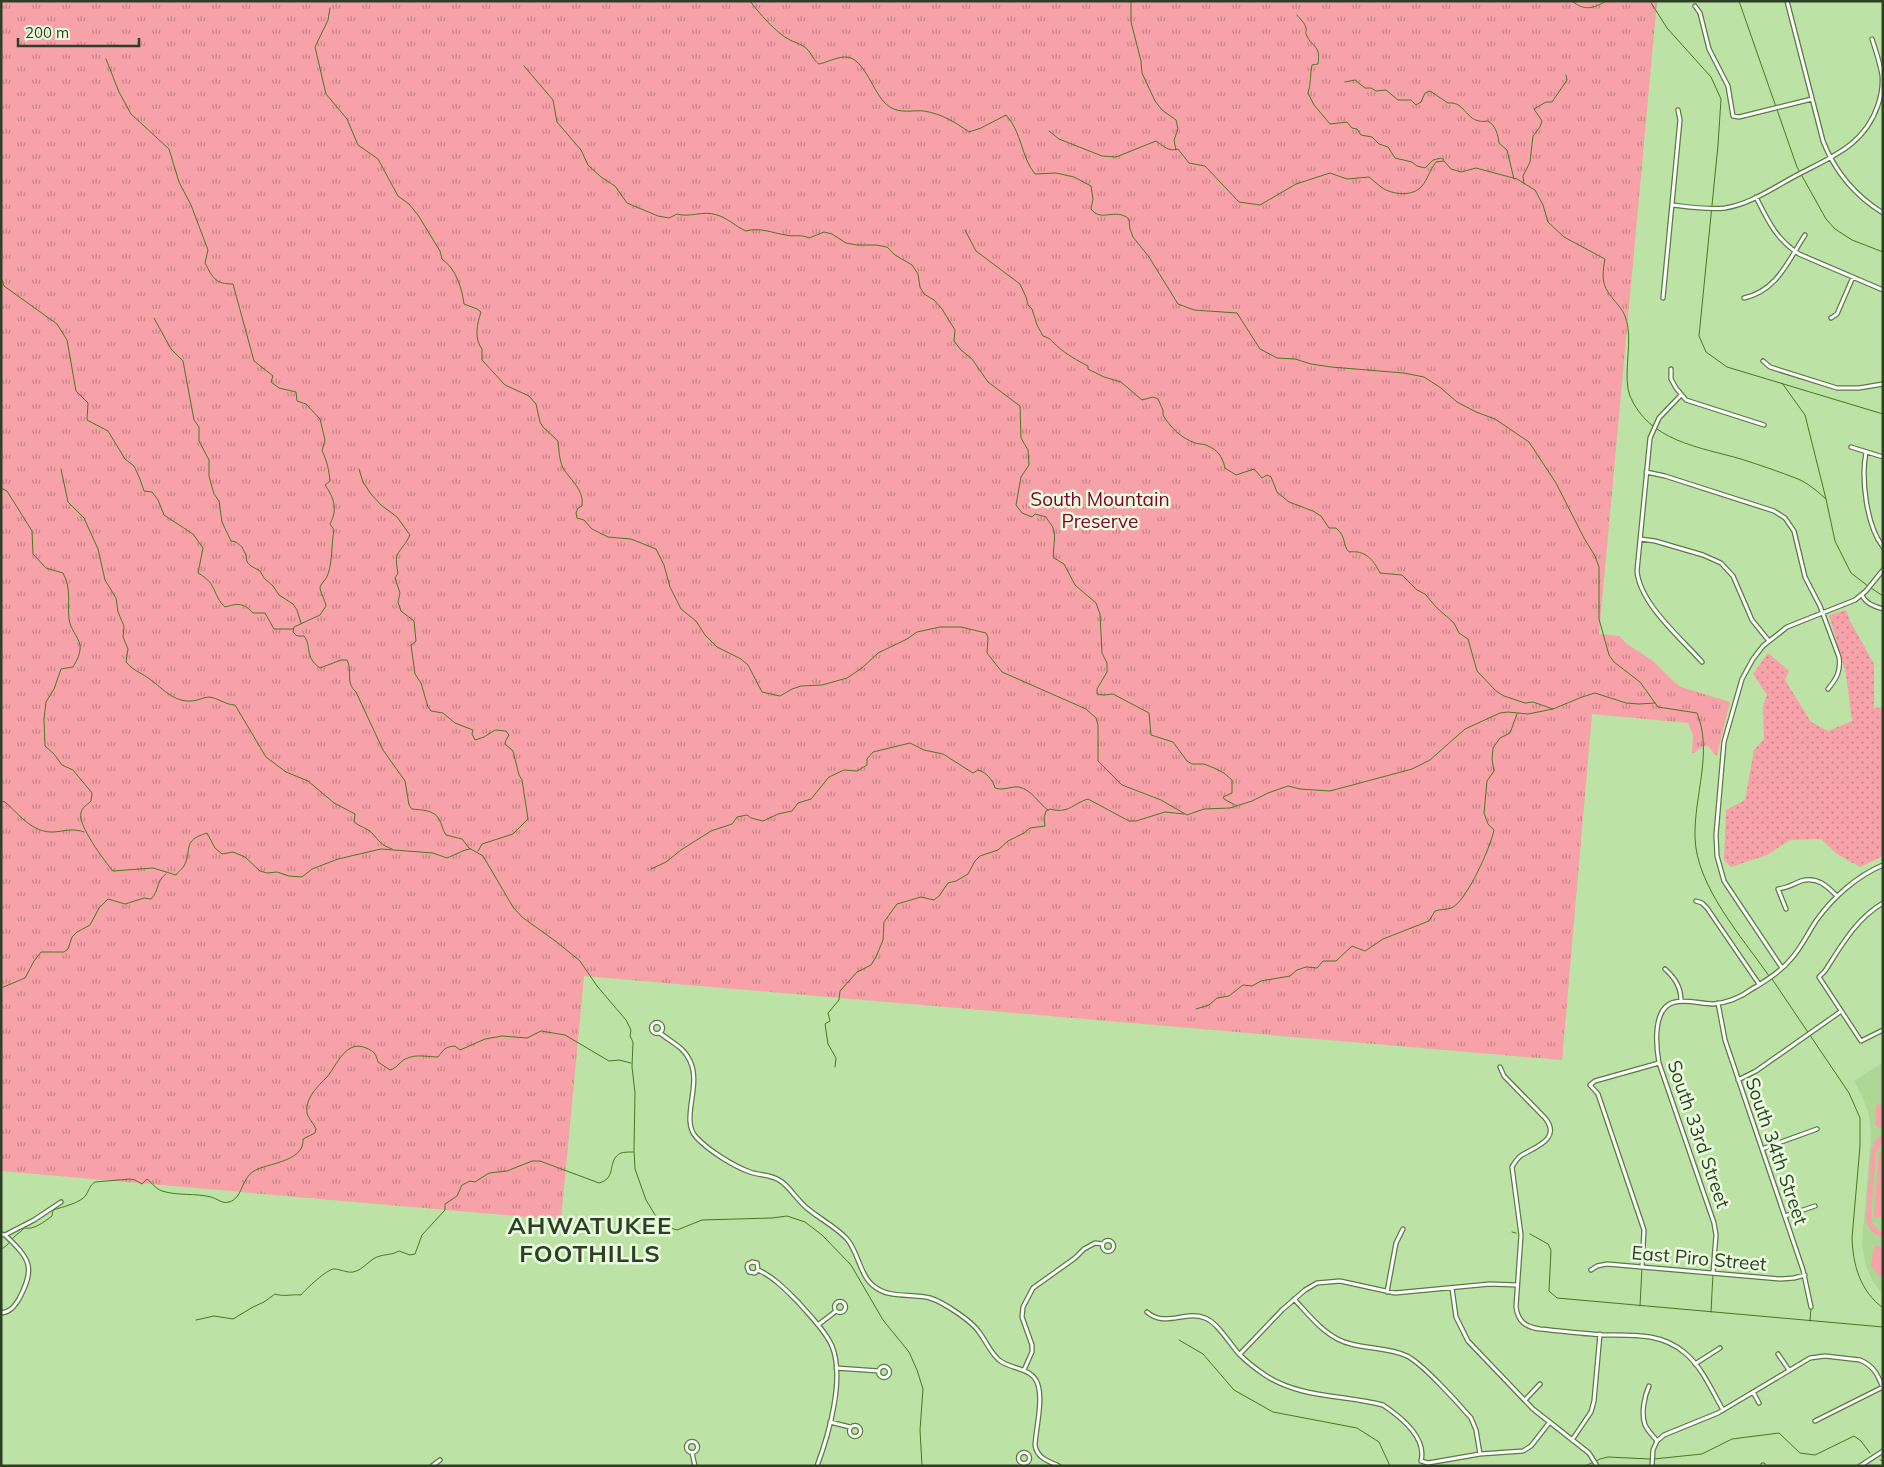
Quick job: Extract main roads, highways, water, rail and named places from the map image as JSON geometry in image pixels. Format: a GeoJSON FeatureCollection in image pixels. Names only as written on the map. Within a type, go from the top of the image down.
{"type":"FeatureCollection","features":[{"type":"Feature","properties":{"kind":"waterway"},"geometry":{"type":"LineString","coordinates":[[750,1],[774,28],[785,37],[805,47],[819,64],[840,57],[853,59],[864,70],[882,100],[894,109],[937,114],[969,132],[1006,115],[1015,129],[1030,167],[1035,174],[1056,173],[1074,177],[1091,186],[1093,199],[1091,209],[1095,213],[1099,215],[1119,214],[1129,219],[1133,237],[1149,257],[1178,304],[1194,310],[1237,313],[1260,349],[1277,358],[1295,359],[1331,367],[1404,373],[1424,377],[1457,402],[1495,419],[1529,442],[1556,483],[1595,556],[1599,567],[1599,619],[1609,655],[1614,662],[1640,682],[1658,707],[1697,713],[1703,743],[1702,774],[1695,821],[1697,855],[1703,874],[1722,910],[1769,976]]}},
{"type":"Feature","properties":{"kind":"waterway"},"geometry":{"type":"LineString","coordinates":[[1131,1],[1131,22],[1141,61],[1142,73],[1155,101],[1162,110],[1176,120],[1178,129],[1174,140],[1176,150]]}},
{"type":"Feature","properties":{"kind":"waterway"},"geometry":{"type":"LineString","coordinates":[[1572,1],[1585,8],[1597,6],[1606,1]]}},
{"type":"Feature","properties":{"kind":"waterway"},"geometry":{"type":"LineString","coordinates":[[1650,1],[1667,28],[1711,77],[1721,99],[1699,336],[1706,352],[1727,367],[1883,414]]}},
{"type":"Feature","properties":{"kind":"waterway"},"geometry":{"type":"LineString","coordinates":[[1739,1],[1797,167],[1826,219],[1835,229],[1852,240],[1883,252]]}},
{"type":"Feature","properties":{"kind":"waterway"},"geometry":{"type":"LineString","coordinates":[[330,8],[328,20],[315,47],[326,94],[347,119],[358,145],[378,159],[398,196],[409,204],[418,215],[440,251],[442,259],[455,273],[464,304],[481,312],[477,331],[479,345],[482,349],[482,360],[505,385],[529,396],[536,404],[543,427],[558,441],[563,468],[581,495],[582,506],[578,508],[577,518],[584,520],[592,529],[608,537],[631,539],[656,549],[664,565],[670,587],[681,609],[696,621],[705,635],[717,647],[741,659],[748,665],[762,692],[780,696],[801,686],[822,685],[847,678],[862,668],[878,653],[917,632],[940,627],[961,627],[986,633],[988,637],[987,653],[1002,672],[1086,709],[1096,718],[1098,725],[1098,761],[1122,785],[1161,800],[1187,815],[1204,809],[1230,808],[1288,786],[1300,789],[1330,791],[1412,769],[1430,760],[1465,729],[1500,713],[1528,714],[1553,709]]}},
{"type":"Feature","properties":{"kind":"waterway"},"geometry":{"type":"LineString","coordinates":[[1297,15],[1305,24],[1307,36],[1317,50],[1319,58],[1318,64],[1312,65],[1308,93],[1314,105],[1330,124],[1347,122],[1352,128],[1357,129],[1361,135],[1372,137],[1379,144],[1388,147],[1395,158],[1412,162],[1417,166],[1425,168],[1433,160],[1441,158],[1444,160]]}},
{"type":"Feature","properties":{"kind":"waterway"},"geometry":{"type":"LineString","coordinates":[[106,59],[119,92],[131,114],[169,149],[179,182],[191,205],[208,250],[205,263],[215,279],[222,283],[233,284],[254,361],[273,376],[271,382],[279,388],[296,392],[297,401],[306,404],[320,419],[325,440],[322,451],[328,466],[330,481],[325,485],[331,494],[334,504],[334,513],[330,524],[334,530],[331,563],[327,576],[320,587],[326,606],[320,615],[294,627],[293,632],[297,636],[304,636],[308,644],[310,656],[320,668],[341,660],[347,660],[351,685],[383,750],[405,781],[409,805],[412,809],[434,814],[439,819],[446,835],[462,839],[469,848],[483,856],[513,907],[522,917],[580,961],[597,986],[626,1020],[631,1030],[630,1036],[633,1042],[635,1169],[646,1200],[657,1218],[667,1227],[677,1230],[702,1220],[787,1216],[805,1222],[822,1235],[851,1265],[883,1320],[909,1352],[917,1370],[923,1389],[920,1430],[922,1466]]}},
{"type":"Feature","properties":{"kind":"waterway"},"geometry":{"type":"LineString","coordinates":[[524,66],[553,100],[557,122],[581,150],[588,165],[615,186],[627,203],[658,216],[669,218],[677,214],[712,214],[721,216],[746,231],[761,230],[809,238],[824,232],[832,234],[846,243],[887,247],[895,255],[912,265],[918,274],[920,287],[924,294],[934,300],[942,309],[955,330],[954,341],[972,359],[988,382],[1020,406],[1021,438],[1028,450],[1029,465],[1021,477],[1016,505],[1022,513],[1032,517],[1035,514],[1046,517],[1054,532],[1054,558],[1064,564],[1075,585],[1096,603],[1100,614],[1102,653],[1107,663],[1107,672],[1097,689],[1097,694],[1113,694],[1149,713],[1151,735],[1173,742],[1187,761],[1192,764],[1204,764],[1224,773],[1232,780],[1232,793],[1223,797],[1235,805]]}},
{"type":"Feature","properties":{"kind":"waterway"},"geometry":{"type":"LineString","coordinates":[[1524,184],[1523,176],[1530,162],[1533,136],[1542,121],[1534,109],[1546,102],[1552,102],[1567,80],[1566,75]]}},
{"type":"Feature","properties":{"kind":"waterway"},"geometry":{"type":"LineString","coordinates":[[1345,82],[1355,80],[1365,88],[1371,88],[1376,91],[1386,90],[1398,100],[1411,100],[1416,105],[1421,102],[1425,93],[1430,91],[1448,103],[1454,103],[1459,106],[1475,120],[1488,121],[1495,128],[1499,143],[1507,150],[1514,179]]}},
{"type":"Feature","properties":{"kind":"waterway"},"geometry":{"type":"LineString","coordinates":[[1049,131],[1059,139],[1102,156],[1116,157],[1156,141],[1169,149],[1178,149],[1189,163],[1205,166],[1239,202],[1260,205],[1296,184],[1330,173],[1347,179],[1369,177],[1381,187],[1391,192],[1402,194],[1413,192],[1422,186],[1436,162],[1444,161],[1451,169],[1461,172],[1476,168],[1517,179],[1535,190],[1543,205],[1548,222],[1564,237],[1605,259],[1604,284],[1627,321],[1629,336],[1628,389],[1639,411],[1649,423],[1662,433],[1692,446],[1748,461],[1798,479],[1809,485],[1826,499]]}},
{"type":"Feature","properties":{"kind":"waterway"},"geometry":{"type":"LineString","coordinates":[[965,230],[976,251],[1020,284],[1043,336],[1067,354],[1088,366],[1088,369],[1104,377],[1121,382],[1142,400],[1153,397],[1158,399],[1163,415],[1169,424],[1190,441],[1214,449],[1221,457],[1225,468],[1236,475],[1254,469],[1262,478],[1267,475],[1271,477],[1277,492],[1289,502],[1313,511],[1321,516],[1329,528],[1336,528],[1342,535],[1349,552],[1360,552],[1368,556],[1380,573],[1402,575],[1417,590],[1425,594],[1454,623],[1459,633],[1468,639],[1477,671],[1496,691],[1504,696],[1525,703],[1533,702],[1553,709],[1595,693],[1626,703],[1655,703]]}},
{"type":"Feature","properties":{"kind":"waterway"},"geometry":{"type":"LineString","coordinates":[[1,278],[4,286],[57,324],[67,340],[76,391],[88,403],[87,420],[108,431],[125,459],[134,466],[144,491],[152,492],[158,500],[164,515],[193,534],[203,548],[198,573],[209,581],[221,603],[225,607],[240,605],[247,607],[253,613],[265,613],[274,629],[293,629]]}},
{"type":"Feature","properties":{"kind":"waterway"},"geometry":{"type":"LineString","coordinates":[[154,318],[171,349],[183,361],[194,420],[199,427],[199,441],[209,460],[209,476],[214,494],[219,501],[222,522],[231,541],[236,542],[242,547],[247,562],[260,571],[279,595],[293,604],[301,623]]}},
{"type":"Feature","properties":{"kind":"waterway"},"geometry":{"type":"LineString","coordinates":[[1782,383],[1805,415],[1835,541],[1851,573],[1868,586]]}},
{"type":"Feature","properties":{"kind":"waterway"},"geometry":{"type":"LineString","coordinates":[[61,469],[68,502],[84,518],[98,549],[105,580],[116,598],[118,612],[124,626],[123,637],[128,649],[126,662],[169,694],[179,699],[193,701],[209,697],[235,705],[266,757],[286,772],[308,781],[334,803],[355,814],[354,822],[370,831],[383,844],[392,849]]}},
{"type":"Feature","properties":{"kind":"waterway"},"geometry":{"type":"LineString","coordinates":[[359,469],[363,482],[371,494],[381,505],[397,517],[410,535],[397,555],[398,573],[395,578],[400,593],[398,602],[401,611],[414,621],[416,641],[411,645],[415,674],[421,683],[428,707],[431,711],[443,713],[455,723],[473,730],[472,734],[475,740],[495,730],[506,731],[509,735],[505,744],[513,751],[522,780],[528,819],[513,834],[482,844],[478,851]]}},
{"type":"Feature","properties":{"kind":"waterway"},"geometry":{"type":"LineString","coordinates":[[1,488],[7,491],[32,531],[33,554],[46,568],[63,573],[66,579],[70,623],[79,642],[80,651],[73,667],[61,669],[54,689],[46,702],[44,719],[45,746],[62,765],[73,770],[92,793],[91,801],[82,811],[81,818],[92,843],[113,871],[153,868],[176,875],[187,860],[191,842],[207,833],[215,848],[222,854],[233,852],[245,857],[260,871],[302,877],[312,869],[338,859],[381,849],[433,853],[447,858],[470,849]]}},
{"type":"Feature","properties":{"kind":"waterway"},"geometry":{"type":"LineString","coordinates":[[1871,588],[1883,596]]}},
{"type":"Feature","properties":{"kind":"waterway"},"geometry":{"type":"LineString","coordinates":[[1196,1009],[1209,1005],[1217,998],[1229,996],[1243,985],[1252,986],[1261,981],[1290,976],[1297,970],[1306,967],[1317,968],[1323,961],[1336,961],[1352,946],[1365,951],[1383,939],[1429,921],[1435,911],[1449,909],[1457,904],[1464,896],[1477,873],[1492,838],[1494,830],[1488,824],[1484,813],[1487,781],[1494,771],[1493,748],[1500,738],[1510,733],[1517,714]]}},
{"type":"Feature","properties":{"kind":"waterway"},"geometry":{"type":"LineString","coordinates":[[651,869],[666,862],[711,831],[732,824],[737,817],[747,815],[763,821],[778,814],[792,811],[798,803],[811,799],[829,777],[844,770],[857,771],[867,765],[867,759],[873,752],[910,743],[924,750],[943,754],[973,773],[978,770],[981,771],[989,777],[995,788],[1019,787],[1024,789],[1048,810]]}},
{"type":"Feature","properties":{"kind":"waterway"},"geometry":{"type":"LineString","coordinates":[[835,1067],[836,1058],[828,1044],[825,1024],[830,1021],[828,1013],[839,1000],[840,991],[857,972],[871,965],[883,940],[884,922],[897,904],[921,897],[934,900],[948,883],[968,874],[980,856],[998,850],[1008,841],[1030,828],[1045,826],[1044,818],[1046,811],[1050,809],[1066,809],[1088,799],[1129,821],[1136,821],[1165,812],[1184,814]]}},
{"type":"Feature","properties":{"kind":"waterway"},"geometry":{"type":"LineString","coordinates":[[1,801],[5,802],[39,830],[46,832],[73,830],[84,832]]}},
{"type":"Feature","properties":{"kind":"waterway"},"geometry":{"type":"LineString","coordinates":[[1,988],[25,978],[41,952],[64,952],[68,949],[72,937],[90,925],[99,908],[108,899],[125,904],[144,898],[151,899],[156,892],[160,880],[166,874]]}},
{"type":"Feature","properties":{"kind":"waterway"},"geometry":{"type":"LineString","coordinates":[[1772,979],[1849,1093],[1860,1118],[1860,1146],[1852,1238],[1854,1258],[1863,1286],[1883,1308]]}},
{"type":"Feature","properties":{"kind":"waterway"},"geometry":{"type":"LineString","coordinates":[[1,1249],[24,1228],[35,1227],[52,1216],[53,1210],[84,1198],[95,1182],[130,1179],[142,1184],[147,1179],[158,1189],[168,1193],[205,1196],[224,1202],[234,1200],[252,1172],[293,1156],[299,1152],[303,1139],[315,1133],[316,1129],[307,1113],[310,1097],[343,1055],[353,1047],[359,1046],[371,1050],[378,1062],[390,1070],[403,1060],[411,1057],[438,1057],[443,1050],[449,1047],[455,1046],[460,1050],[485,1039],[502,1036],[527,1038],[541,1031],[565,1035],[609,1061],[619,1060],[631,1063]]}},
{"type":"Feature","properties":{"kind":"waterway"},"geometry":{"type":"LineString","coordinates":[[196,1320],[214,1316],[233,1319],[275,1294],[301,1295],[331,1270],[353,1272],[376,1257],[399,1251],[410,1255],[415,1254],[422,1235],[445,1210],[445,1204],[457,1196],[462,1185],[470,1181],[475,1182],[489,1173],[507,1171],[532,1161],[540,1161],[599,1183],[605,1181],[608,1177],[617,1156],[622,1153],[633,1152]]}},
{"type":"Feature","properties":{"kind":"waterway"},"geometry":{"type":"LineString","coordinates":[[1512,1232],[1516,1233]]}},
{"type":"Feature","properties":{"kind":"waterway"},"geometry":{"type":"LineString","coordinates":[[1530,1234],[1548,1244],[1551,1250],[1549,1291],[1557,1298],[1883,1327]]}},
{"type":"Feature","properties":{"kind":"waterway"},"geometry":{"type":"LineString","coordinates":[[1640,1306],[1642,1267]]}},
{"type":"Feature","properties":{"kind":"waterway"},"geometry":{"type":"LineString","coordinates":[[1711,1312],[1713,1274]]}},
{"type":"Feature","properties":{"kind":"waterway"},"geometry":{"type":"LineString","coordinates":[[1810,1321],[1811,1307]]}},
{"type":"Feature","properties":{"kind":"waterway"},"geometry":{"type":"LineString","coordinates":[[1179,1340],[1203,1354],[1234,1390],[1273,1412],[1357,1428],[1379,1442],[1390,1466]]}},
{"type":"Feature","properties":{"kind":"waterway"},"geometry":{"type":"LineString","coordinates":[[1654,1459],[1702,1454],[1732,1439],[1779,1433],[1800,1453],[1815,1455],[1854,1436],[1861,1441],[1870,1453]]}},
{"type":"Feature","properties":{"kind":"waterway"},"geometry":{"type":"LineString","coordinates":[[1585,1466],[1608,1457],[1650,1459]]}},
{"type":"Feature","properties":{"kind":"district","name":"AHWATUKEE FOOTHILLS"},"geometry":{"type":"Point","coordinates":[590,1240]}},
{"type":"Feature","properties":{"kind":"park label","name":"South Mountain Preserve"},"geometry":{"type":"Point","coordinates":[1100,510]}}]}
